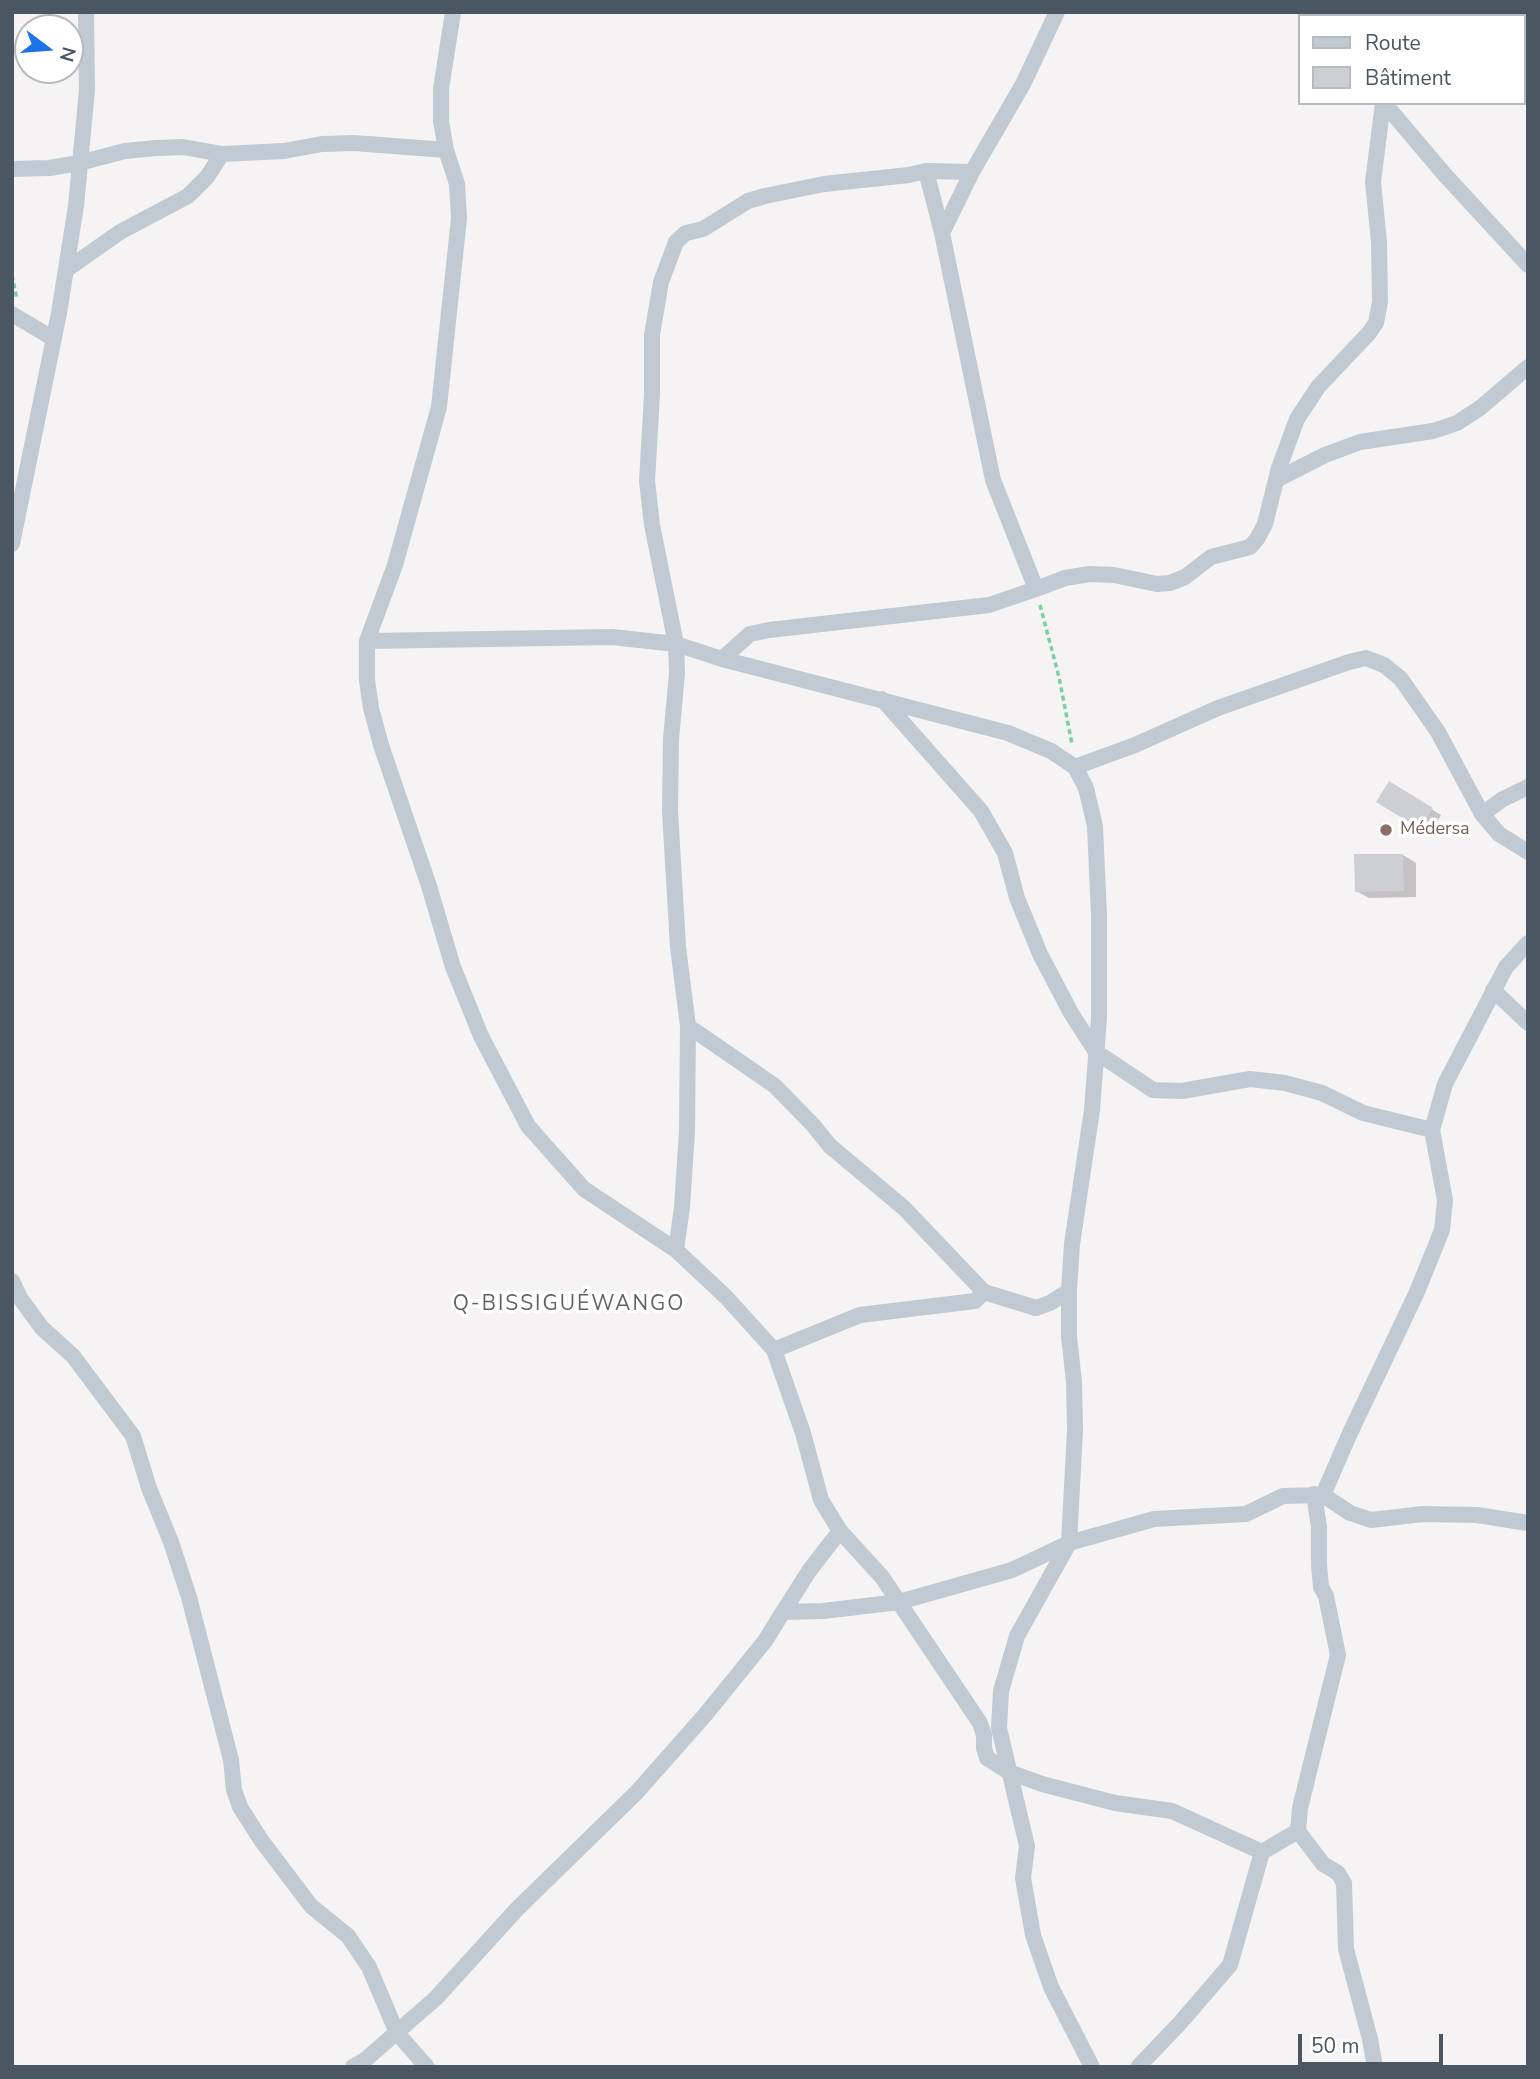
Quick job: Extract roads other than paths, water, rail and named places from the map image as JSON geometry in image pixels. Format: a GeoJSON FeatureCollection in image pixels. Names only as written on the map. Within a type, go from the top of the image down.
{"type":"FeatureCollection","features":[{"type":"Feature","properties":{"kind":"street"},"geometry":{"type":"LineString","coordinates":[[12,544],[66,270],[87,90],[86,12]]}},
{"type":"Feature","properties":{"kind":"street"},"geometry":{"type":"LineString","coordinates":[[453,12],[447,66],[441,89],[441,121],[446,150],[457,184],[459,218],[439,407],[396,565],[367,641],[367,680],[381,745],[429,886],[453,967],[481,1037],[528,1126],[555,1159],[584,1189],[676,1250],[726,1297],[774,1350],[799,1421],[821,1500],[840,1531],[883,1577],[980,1723],[985,1755],[1009,1772],[1042,1784],[1115,1802],[1172,1811],[1262,1852]]}},
{"type":"Feature","properties":{"kind":"street"},"geometry":{"type":"LineString","coordinates":[[942,233],[972,172],[1023,84],[1057,12]]}},
{"type":"Feature","properties":{"kind":"street"},"geometry":{"type":"LineString","coordinates":[[722,659],[750,634],[989,605],[1065,578],[1090,574],[1114,575],[1157,584],[1170,583],[1185,577],[1211,557],[1250,547],[1265,524],[1288,439],[1297,419],[1318,387],[1370,333],[1376,323],[1380,302],[1379,242],[1373,182],[1383,105]]}},
{"type":"Feature","properties":{"kind":"street"},"geometry":{"type":"LineString","coordinates":[[1385,105],[1528,265]]}},
{"type":"Feature","properties":{"kind":"street"},"geometry":{"type":"LineString","coordinates":[[12,169],[48,168],[79,163],[125,150],[156,148],[183,147],[222,154],[354,143],[446,150]]}},
{"type":"Feature","properties":{"kind":"street"},"geometry":{"type":"LineString","coordinates":[[66,270],[120,232],[188,196],[207,177],[222,154]]}},
{"type":"Feature","properties":{"kind":"street"},"geometry":{"type":"LineString","coordinates":[[676,1250],[687,1132],[688,1026],[678,947],[670,811],[676,644],[652,525],[647,481],[654,314],[669,255],[676,242],[686,233],[703,229],[748,201],[765,195],[824,184],[926,171],[972,172]]}},
{"type":"Feature","properties":{"kind":"street"},"geometry":{"type":"LineString","coordinates":[[926,171],[942,233],[993,480],[1036,589]]}},
{"type":"Feature","properties":{"kind":"street"},"geometry":{"type":"LineString","coordinates":[[12,314],[54,339]]}},
{"type":"Feature","properties":{"kind":"street"},"geometry":{"type":"LineString","coordinates":[[1276,480],[1325,455],[1360,442],[1433,431],[1457,423],[1480,408],[1528,367]]}},
{"type":"Feature","properties":{"kind":"street"},"geometry":{"type":"LineString","coordinates":[[367,641],[612,637],[676,644],[722,659],[1008,733],[1051,751],[1075,767],[1086,788],[1095,826],[1099,1018],[1092,1110],[1072,1244],[1069,1291],[1075,1430],[1069,1543],[1017,1636],[1001,1691],[999,1728],[1027,1846],[1023,1878],[1033,1935],[1051,1987],[1092,2067]]}},
{"type":"Feature","properties":{"kind":"street"},"geometry":{"type":"LineString","coordinates":[[1075,767],[1218,708],[1349,662],[1366,659],[1384,666],[1401,679],[1438,732],[1482,814],[1499,834],[1528,852]]}},
{"type":"Feature","properties":{"kind":"street"},"geometry":{"type":"LineString","coordinates":[[882,699],[981,811],[1004,853],[1017,898],[1040,954],[1071,1013],[1096,1052],[1153,1090],[1182,1091],[1250,1079],[1285,1083],[1322,1093],[1363,1113],[1432,1130]]}},
{"type":"Feature","properties":{"kind":"street"},"geometry":{"type":"LineString","coordinates":[[1482,814],[1503,799],[1528,787]]}},
{"type":"Feature","properties":{"kind":"street"},"geometry":{"type":"LineString","coordinates":[[1375,2067],[1346,1949],[1344,1883],[1338,1873],[1323,1864],[1298,1830],[1300,1808],[1338,1655],[1326,1596],[1321,1587],[1319,1494],[1417,1292],[1442,1230],[1445,1200],[1432,1130],[1445,1084],[1506,967],[1528,943]]}},
{"type":"Feature","properties":{"kind":"street"},"geometry":{"type":"LineString","coordinates":[[1493,990],[1528,1023]]}},
{"type":"Feature","properties":{"kind":"street"},"geometry":{"type":"LineString","coordinates":[[688,1026],[775,1086],[830,1146],[904,1208],[984,1292],[1037,1308],[1069,1291]]}},
{"type":"Feature","properties":{"kind":"street"},"geometry":{"type":"LineString","coordinates":[[12,1281],[20,1298],[42,1328],[73,1356],[132,1436],[189,1597],[231,1760],[234,1790],[240,1807],[261,1840],[311,1906],[348,1936],[369,1967],[397,2033],[427,2067]]}},
{"type":"Feature","properties":{"kind":"street"},"geometry":{"type":"LineString","coordinates":[[774,1350],[860,1315],[975,1301],[984,1292]]}},
{"type":"Feature","properties":{"kind":"street"},"geometry":{"type":"LineString","coordinates":[[783,1612],[823,1611],[899,1602],[1012,1570],[1069,1543],[1154,1519],[1246,1514],[1283,1496],[1319,1494],[1350,1513],[1371,1520],[1450,1514],[1477,1515],[1528,1523]]}},
{"type":"Feature","properties":{"kind":"street"},"geometry":{"type":"LineString","coordinates":[[353,2067],[365,2060],[436,1998],[517,1909],[638,1791],[765,1641],[809,1571],[840,1531]]}},
{"type":"Feature","properties":{"kind":"street"},"geometry":{"type":"LineString","coordinates":[[1138,2067],[1230,1965],[1262,1852],[1298,1830]]}},
{"type":"Feature","properties":{"kind":"place","name":"Médersa"},"geometry":{"type":"Point","coordinates":[1386,830]}},
{"type":"Feature","properties":{"kind":"district","name":"Q-BISSIGUÉWANGO"},"geometry":{"type":"Point","coordinates":[569,1305]}}]}
